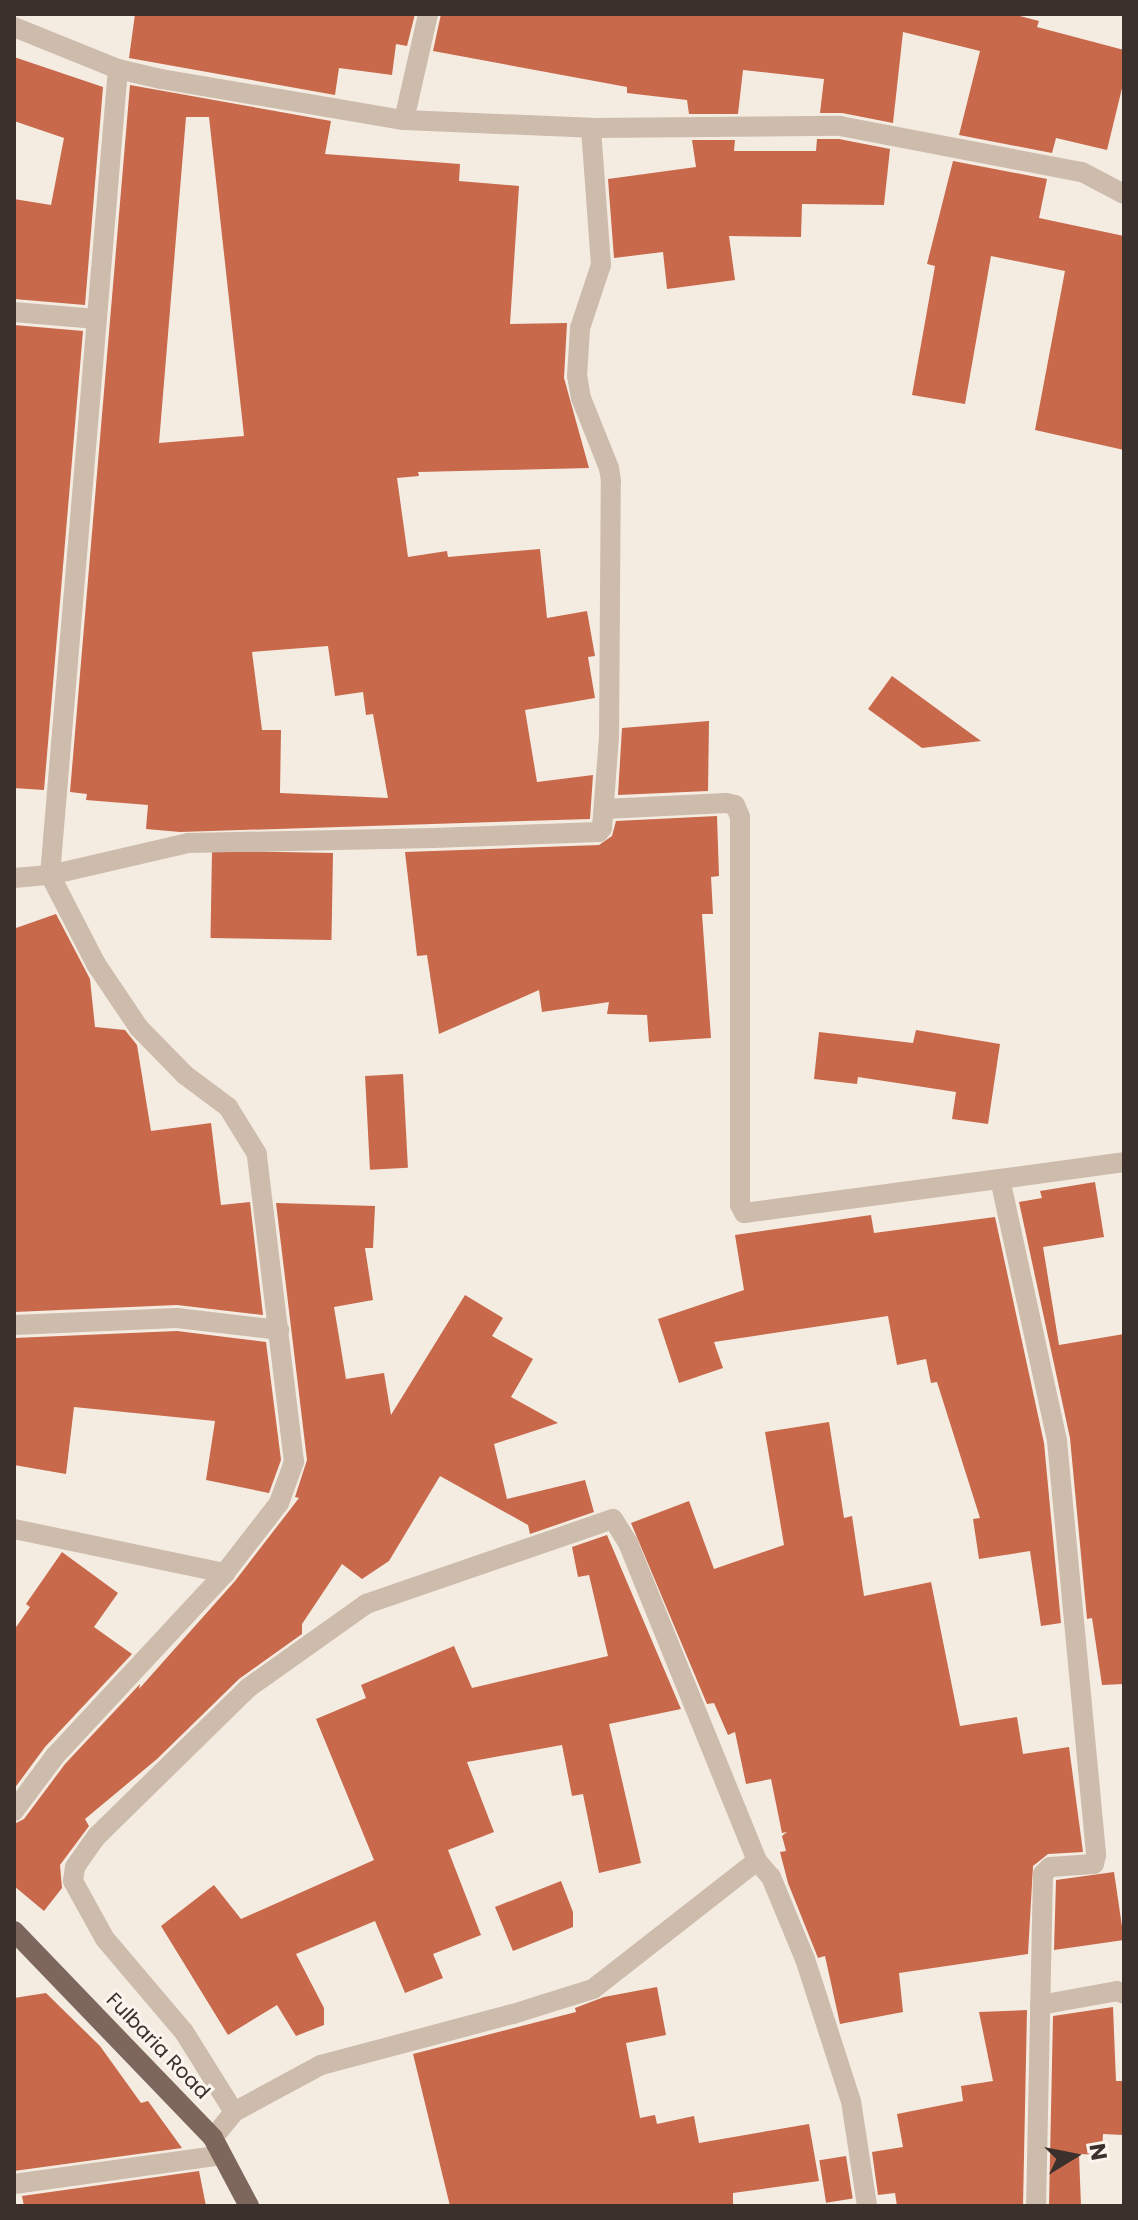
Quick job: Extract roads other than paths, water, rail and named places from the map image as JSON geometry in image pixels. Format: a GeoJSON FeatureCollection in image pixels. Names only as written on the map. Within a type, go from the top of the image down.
{"type":"FeatureCollection","features":[{"type":"Feature","properties":{"kind":"main road","name":"Fulbaria Road"},"geometry":{"type":"LineString","coordinates":[[14,1931],[218,2146],[249,2206]]}},
{"type":"Feature","properties":{"kind":"street"},"geometry":{"type":"LineString","coordinates":[[404,120],[428,14]]}},
{"type":"Feature","properties":{"kind":"street"},"geometry":{"type":"LineString","coordinates":[[14,27],[118,69],[404,120],[591,128],[840,126],[1082,172],[1124,194]]}},
{"type":"Feature","properties":{"kind":"street"},"geometry":{"type":"LineString","coordinates":[[14,1811],[55,1756],[225,1573],[279,1503],[294,1462],[257,1154],[228,1107],[185,1075],[139,1028],[96,964],[50,875],[118,69]]}},
{"type":"Feature","properties":{"kind":"street"},"geometry":{"type":"LineString","coordinates":[[14,878],[50,875],[189,843],[599,832],[604,809],[609,738],[611,481],[609,468],[581,398],[577,376],[580,328],[601,257],[591,128]]}},
{"type":"Feature","properties":{"kind":"street"},"geometry":{"type":"LineString","coordinates":[[14,312],[97,319]]}},
{"type":"Feature","properties":{"kind":"street"},"geometry":{"type":"LineString","coordinates":[[604,809],[726,803],[735,805],[740,817],[740,1205],[744,1213],[1124,1162]]}},
{"type":"Feature","properties":{"kind":"street"},"geometry":{"type":"LineString","coordinates":[[1000,1179],[1057,1441],[1096,1855],[1094,1864],[1043,1869],[1036,2206]]}},
{"type":"Feature","properties":{"kind":"street"},"geometry":{"type":"LineString","coordinates":[[14,1325],[177,1318],[279,1330]]}},
{"type":"Feature","properties":{"kind":"street"},"geometry":{"type":"LineString","coordinates":[[234,2112],[184,2032],[105,1939],[73,1881],[75,1867],[106,1826],[248,1688],[366,1604],[613,1519],[628,1543],[757,1861],[771,1877],[805,1959],[851,2101],[867,2206]]}},
{"type":"Feature","properties":{"kind":"street"},"geometry":{"type":"LineString","coordinates":[[14,1529],[225,1573]]}},
{"type":"Feature","properties":{"kind":"street"},"geometry":{"type":"LineString","coordinates":[[14,2184],[218,2146],[234,2112],[321,2065],[513,2014],[593,1989],[757,1861]]}},
{"type":"Feature","properties":{"kind":"street"},"geometry":{"type":"LineString","coordinates":[[1040,2005],[1117,1991],[1124,1994]]}}]}
